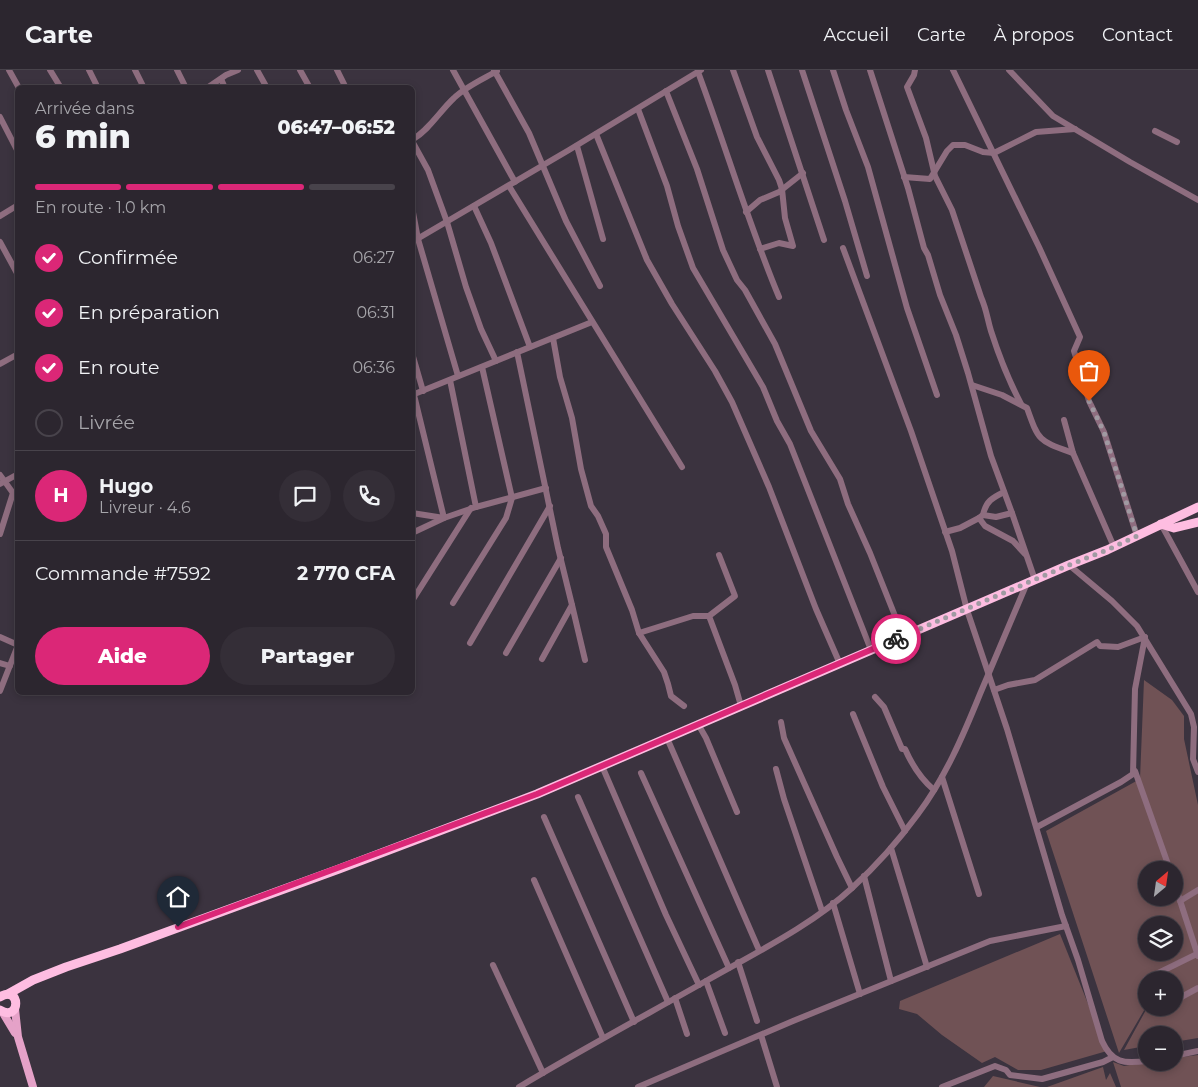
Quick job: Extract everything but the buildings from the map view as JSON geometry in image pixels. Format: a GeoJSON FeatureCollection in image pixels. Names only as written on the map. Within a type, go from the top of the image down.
{"type":"FeatureCollection","features":[{"type":"Feature","properties":{"kind":"highway"},"geometry":{"type":"LineString","coordinates":[[2,1011],[8,1013],[15,1009],[16,1004],[8,997],[29,982],[339,869],[537,794],[1114,547],[1198,507]]}},
{"type":"Feature","properties":{"kind":"highway"},"geometry":{"type":"LineString","coordinates":[[1162,524],[1174,528],[1198,522]]}},
{"type":"Feature","properties":{"kind":"main road"},"geometry":{"type":"LineString","coordinates":[[15,1009],[18,1037],[33,1087]]}},
{"type":"Feature","properties":{"kind":"main road"},"geometry":{"type":"LineString","coordinates":[[2,1011],[18,1037]]}},
{"type":"Feature","properties":{"kind":"street"},"geometry":{"type":"LineString","coordinates":[[10,70],[18,85]]}},
{"type":"Feature","properties":{"kind":"street"},"geometry":{"type":"LineString","coordinates":[[50,70],[59,85]]}},
{"type":"Feature","properties":{"kind":"street"},"geometry":{"type":"LineString","coordinates":[[89,70],[96,85]]}},
{"type":"Feature","properties":{"kind":"street"},"geometry":{"type":"LineString","coordinates":[[134,70],[142,85]]}},
{"type":"Feature","properties":{"kind":"street"},"geometry":{"type":"LineString","coordinates":[[177,70],[184,85]]}},
{"type":"Feature","properties":{"kind":"street"},"geometry":{"type":"LineString","coordinates":[[219,70],[224,85]]}},
{"type":"Feature","properties":{"kind":"street"},"geometry":{"type":"LineString","coordinates":[[212,85],[238,70]]}},
{"type":"Feature","properties":{"kind":"street"},"geometry":{"type":"LineString","coordinates":[[257,70],[265,85]]}},
{"type":"Feature","properties":{"kind":"street"},"geometry":{"type":"LineString","coordinates":[[300,70],[308,85]]}},
{"type":"Feature","properties":{"kind":"street"},"geometry":{"type":"LineString","coordinates":[[337,70],[344,85]]}},
{"type":"Feature","properties":{"kind":"street"},"geometry":{"type":"LineString","coordinates":[[454,70],[512,184],[592,322],[682,467]]}},
{"type":"Feature","properties":{"kind":"street"},"geometry":{"type":"LineString","coordinates":[[733,70],[757,137],[782,190],[785,218],[794,246],[779,243],[760,249]]}},
{"type":"Feature","properties":{"kind":"street"},"geometry":{"type":"LineString","coordinates":[[768,70],[824,240]]}},
{"type":"Feature","properties":{"kind":"street"},"geometry":{"type":"LineString","coordinates":[[802,70],[845,201],[867,276]]}},
{"type":"Feature","properties":{"kind":"street"},"geometry":{"type":"LineString","coordinates":[[834,70],[846,110],[868,167],[907,308],[937,396]]}},
{"type":"Feature","properties":{"kind":"street"},"geometry":{"type":"LineString","coordinates":[[519,1087],[730,968],[822,911],[852,888],[891,848],[942,777],[960,741],[1031,581],[1026,555],[991,456],[956,335],[940,296],[928,255],[924,248],[910,195],[870,70]]}},
{"type":"Feature","properties":{"kind":"street"},"geometry":{"type":"LineString","coordinates":[[915,70],[907,87],[926,138],[934,173],[952,210],[981,298],[988,311],[991,331],[1009,381],[1021,404]]}},
{"type":"Feature","properties":{"kind":"street"},"geometry":{"type":"LineString","coordinates":[[953,70],[1080,337],[1074,351],[1089,401],[1104,432],[1137,536]]}},
{"type":"Feature","properties":{"kind":"street"},"geometry":{"type":"LineString","coordinates":[[1009,70],[1045,108],[1130,162],[1198,200]]}},
{"type":"Feature","properties":{"kind":"street"},"geometry":{"type":"LineString","coordinates":[[415,138],[431,125],[455,97],[496,71],[529,133],[566,220],[600,286]]}},
{"type":"Feature","properties":{"kind":"street"},"geometry":{"type":"LineString","coordinates":[[458,376],[415,240],[577,146],[700,71],[746,212],[779,297]]}},
{"type":"Feature","properties":{"kind":"street"},"geometry":{"type":"LineString","coordinates":[[666,91],[697,169],[722,250],[737,280],[745,290],[775,344],[812,431],[840,478],[848,504],[903,636]]}},
{"type":"Feature","properties":{"kind":"street"},"geometry":{"type":"LineString","coordinates":[[638,108],[667,186],[678,226],[693,268],[763,387],[777,421],[790,444],[871,650]]}},
{"type":"Feature","properties":{"kind":"street"},"geometry":{"type":"LineString","coordinates":[[0,117],[15,146]]}},
{"type":"Feature","properties":{"kind":"street"},"geometry":{"type":"LineString","coordinates":[[904,177],[930,179],[946,151],[953,145],[964,145],[994,154],[1036,132],[1075,128]]}},
{"type":"Feature","properties":{"kind":"street"},"geometry":{"type":"LineString","coordinates":[[1155,131],[1177,142]]}},
{"type":"Feature","properties":{"kind":"street"},"geometry":{"type":"LineString","coordinates":[[596,134],[648,260],[672,304],[715,371],[732,402],[769,487],[816,609],[840,664]]}},
{"type":"Feature","properties":{"kind":"street"},"geometry":{"type":"LineString","coordinates":[[415,146],[428,170],[447,222],[466,287],[481,329],[496,361]]}},
{"type":"Feature","properties":{"kind":"street"},"geometry":{"type":"LineString","coordinates":[[577,146],[603,239]]}},
{"type":"Feature","properties":{"kind":"street"},"geometry":{"type":"LineString","coordinates":[[746,212],[760,200],[782,190],[802,174]]}},
{"type":"Feature","properties":{"kind":"street"},"geometry":{"type":"LineString","coordinates":[[474,206],[491,243],[530,347]]}},
{"type":"Feature","properties":{"kind":"street"},"geometry":{"type":"LineString","coordinates":[[0,216],[15,207]]}},
{"type":"Feature","properties":{"kind":"street"},"geometry":{"type":"LineString","coordinates":[[0,242],[15,270]]}},
{"type":"Feature","properties":{"kind":"street"},"geometry":{"type":"LineString","coordinates":[[843,248],[911,431],[946,532],[967,610],[1038,827],[1066,926],[1102,1041],[1107,1051],[1121,1062],[1138,1062]]}},
{"type":"Feature","properties":{"kind":"street"},"geometry":{"type":"LineString","coordinates":[[415,394],[592,322]]}},
{"type":"Feature","properties":{"kind":"street"},"geometry":{"type":"LineString","coordinates":[[553,338],[560,377],[572,418],[580,469],[591,506],[606,534],[606,547],[632,610],[639,633],[664,672],[671,696],[684,706]]}},
{"type":"Feature","properties":{"kind":"street"},"geometry":{"type":"LineString","coordinates":[[517,352],[585,660]]}},
{"type":"Feature","properties":{"kind":"street"},"geometry":{"type":"LineString","coordinates":[[0,364],[15,357]]}},
{"type":"Feature","properties":{"kind":"street"},"geometry":{"type":"LineString","coordinates":[[415,363],[423,391]]}},
{"type":"Feature","properties":{"kind":"street"},"geometry":{"type":"LineString","coordinates":[[453,603],[506,518],[512,498],[482,367]]}},
{"type":"Feature","properties":{"kind":"street"},"geometry":{"type":"LineString","coordinates":[[415,596],[474,508],[450,380]]}},
{"type":"Feature","properties":{"kind":"street"},"geometry":{"type":"LineString","coordinates":[[972,385],[1002,395],[1027,408],[1036,434],[1045,442],[1073,453]]}},
{"type":"Feature","properties":{"kind":"street"},"geometry":{"type":"LineString","coordinates":[[415,403],[444,518]]}},
{"type":"Feature","properties":{"kind":"street"},"geometry":{"type":"LineString","coordinates":[[1064,420],[1073,453],[1114,547]]}},
{"type":"Feature","properties":{"kind":"street"},"geometry":{"type":"LineString","coordinates":[[0,475],[2,483],[13,493],[0,534]]}},
{"type":"Feature","properties":{"kind":"street"},"geometry":{"type":"LineString","coordinates":[[2,483],[15,476]]}},
{"type":"Feature","properties":{"kind":"street"},"geometry":{"type":"LineString","coordinates":[[415,532],[444,518],[474,508],[546,488]]}},
{"type":"Feature","properties":{"kind":"street"},"geometry":{"type":"LineString","coordinates":[[1004,492],[989,500],[981,517],[985,526],[1013,541],[1026,555]]}},
{"type":"Feature","properties":{"kind":"street"},"geometry":{"type":"LineString","coordinates":[[470,644],[550,506]]}},
{"type":"Feature","properties":{"kind":"street"},"geometry":{"type":"LineString","coordinates":[[415,513],[444,518]]}},
{"type":"Feature","properties":{"kind":"street"},"geometry":{"type":"LineString","coordinates":[[946,532],[960,528],[981,517],[996,517],[1012,513]]}},
{"type":"Feature","properties":{"kind":"street"},"geometry":{"type":"LineString","coordinates":[[1162,524],[1198,592]]}},
{"type":"Feature","properties":{"kind":"street"},"geometry":{"type":"LineString","coordinates":[[639,633],[693,616],[709,616],[736,596],[719,555]]}},
{"type":"Feature","properties":{"kind":"street"},"geometry":{"type":"LineString","coordinates":[[506,653],[561,558]]}},
{"type":"Feature","properties":{"kind":"street"},"geometry":{"type":"LineString","coordinates":[[1069,565],[1128,616],[1145,637],[1191,714],[1194,727],[1193,759],[1198,772]]}},
{"type":"Feature","properties":{"kind":"street"},"geometry":{"type":"LineString","coordinates":[[542,659],[572,605]]}},
{"type":"Feature","properties":{"kind":"street"},"geometry":{"type":"LineString","coordinates":[[709,616],[741,706]]}},
{"type":"Feature","properties":{"kind":"street"},"geometry":{"type":"LineString","coordinates":[[0,637],[15,644]]}},
{"type":"Feature","properties":{"kind":"street"},"geometry":{"type":"LineString","coordinates":[[994,690],[1008,685],[1035,680],[1097,642],[1100,646],[1118,647],[1145,637]]}},
{"type":"Feature","properties":{"kind":"street"},"geometry":{"type":"LineString","coordinates":[[1145,637],[1136,689],[1134,771],[1167,861]]}},
{"type":"Feature","properties":{"kind":"street"},"geometry":{"type":"LineString","coordinates":[[0,691],[15,653]]}},
{"type":"Feature","properties":{"kind":"street"},"geometry":{"type":"LineString","coordinates":[[0,663],[10,666]]}},
{"type":"Feature","properties":{"kind":"street"},"geometry":{"type":"LineString","coordinates":[[875,697],[884,707],[895,728],[902,749],[905,749],[915,768],[934,790]]}},
{"type":"Feature","properties":{"kind":"street"},"geometry":{"type":"LineString","coordinates":[[853,714],[883,787],[905,830]]}},
{"type":"Feature","properties":{"kind":"street"},"geometry":{"type":"LineString","coordinates":[[781,722],[784,738],[852,888]]}},
{"type":"Feature","properties":{"kind":"street"},"geometry":{"type":"LineString","coordinates":[[698,724],[706,738],[737,812]]}},
{"type":"Feature","properties":{"kind":"street"},"geometry":{"type":"LineString","coordinates":[[667,738],[760,950]]}},
{"type":"Feature","properties":{"kind":"street"},"geometry":{"type":"LineString","coordinates":[[602,766],[666,915],[699,985]]}},
{"type":"Feature","properties":{"kind":"street"},"geometry":{"type":"LineString","coordinates":[[776,769],[784,799],[822,911]]}},
{"type":"Feature","properties":{"kind":"street"},"geometry":{"type":"LineString","coordinates":[[1038,827],[1131,777],[1134,771]]}},
{"type":"Feature","properties":{"kind":"street"},"geometry":{"type":"LineString","coordinates":[[641,773],[730,968]]}},
{"type":"Feature","properties":{"kind":"street"},"geometry":{"type":"LineString","coordinates":[[942,777],[979,894]]}},
{"type":"Feature","properties":{"kind":"street"},"geometry":{"type":"LineString","coordinates":[[578,797],[687,1034]]}},
{"type":"Feature","properties":{"kind":"street"},"geometry":{"type":"LineString","coordinates":[[544,817],[634,1022]]}},
{"type":"Feature","properties":{"kind":"street"},"geometry":{"type":"LineString","coordinates":[[891,848],[927,966]]}},
{"type":"Feature","properties":{"kind":"street"},"geometry":{"type":"LineString","coordinates":[[864,876],[891,981]]}},
{"type":"Feature","properties":{"kind":"street"},"geometry":{"type":"LineString","coordinates":[[534,880],[603,1038]]}},
{"type":"Feature","properties":{"kind":"street"},"geometry":{"type":"LineString","coordinates":[[1183,899],[1198,890]]}},
{"type":"Feature","properties":{"kind":"street"},"geometry":{"type":"LineString","coordinates":[[833,903],[860,994]]}},
{"type":"Feature","properties":{"kind":"street"},"geometry":{"type":"LineString","coordinates":[[1163,971],[1198,955],[1182,906]]}},
{"type":"Feature","properties":{"kind":"street"},"geometry":{"type":"LineString","coordinates":[[638,1087],[990,941],[1066,926]]}},
{"type":"Feature","properties":{"kind":"street"},"geometry":{"type":"LineString","coordinates":[[738,962],[757,1022]]}},
{"type":"Feature","properties":{"kind":"street"},"geometry":{"type":"LineString","coordinates":[[493,965],[543,1073]]}},
{"type":"Feature","properties":{"kind":"street"},"geometry":{"type":"LineString","coordinates":[[706,981],[725,1033]]}},
{"type":"Feature","properties":{"kind":"street"},"geometry":{"type":"LineString","coordinates":[[1183,996],[1198,988]]}},
{"type":"Feature","properties":{"kind":"street"},"geometry":{"type":"LineString","coordinates":[[761,1035],[777,1087]]}},
{"type":"Feature","properties":{"kind":"street"},"geometry":{"type":"LineString","coordinates":[[1183,1054],[1198,1051]]}},
{"type":"Feature","properties":{"kind":"street"},"geometry":{"type":"LineString","coordinates":[[942,1087],[994,1066],[1006,1070],[1010,1075],[1042,1079],[1103,1062],[1113,1057]]}},
{"type":"Feature","properties":{"kind":"shaded area"},"geometry":{"type":"Polygon","coordinates":[[[1144,680],[1172,700],[1184,716],[1184,739],[1198,805],[1198,1038],[1183,1040],[1183,1026],[1138,1026],[1138,1047],[1124,1050],[1143,1016],[1183,1016],[1183,971],[1138,971],[1138,1016],[1141,1016],[1119,1053],[1046,831],[1140,779],[1144,680]]]}},
{"type":"Feature","properties":{"kind":"shaded area"},"geometry":{"type":"Polygon","coordinates":[[[1060,934],[1107,1051],[1041,1070],[1018,1070],[995,1057],[982,1063],[942,1035],[917,1014],[899,1009],[900,1001],[1060,934]]]}},
{"type":"Feature","properties":{"kind":"shaded area"},"geometry":{"type":"Polygon","coordinates":[[[1198,1055],[1198,1087],[1121,1087],[1113,1062],[1124,1066],[1138,1063],[1138,1071],[1183,1071],[1183,1057],[1198,1055]]]}},
{"type":"Feature","properties":{"kind":"shaded area"},"geometry":{"type":"Polygon","coordinates":[[[1103,1067],[1106,1080],[1110,1073],[1116,1087],[1047,1087],[1103,1067]]]}},
{"type":"Feature","properties":{"kind":"shaded area"},"geometry":{"type":"Polygon","coordinates":[[[993,1076],[1040,1087],[984,1087],[993,1076]]]}},
{"type":"Feature","properties":{"kind":"way so far"},"geometry":{"type":"LineString","coordinates":[[896,639],[1137,536],[1104,432],[1089,401]]}},
{"type":"Feature","properties":{"kind":"route"},"geometry":{"type":"LineString","coordinates":[[178,927],[339,869],[537,794],[896,639]]}}]}
